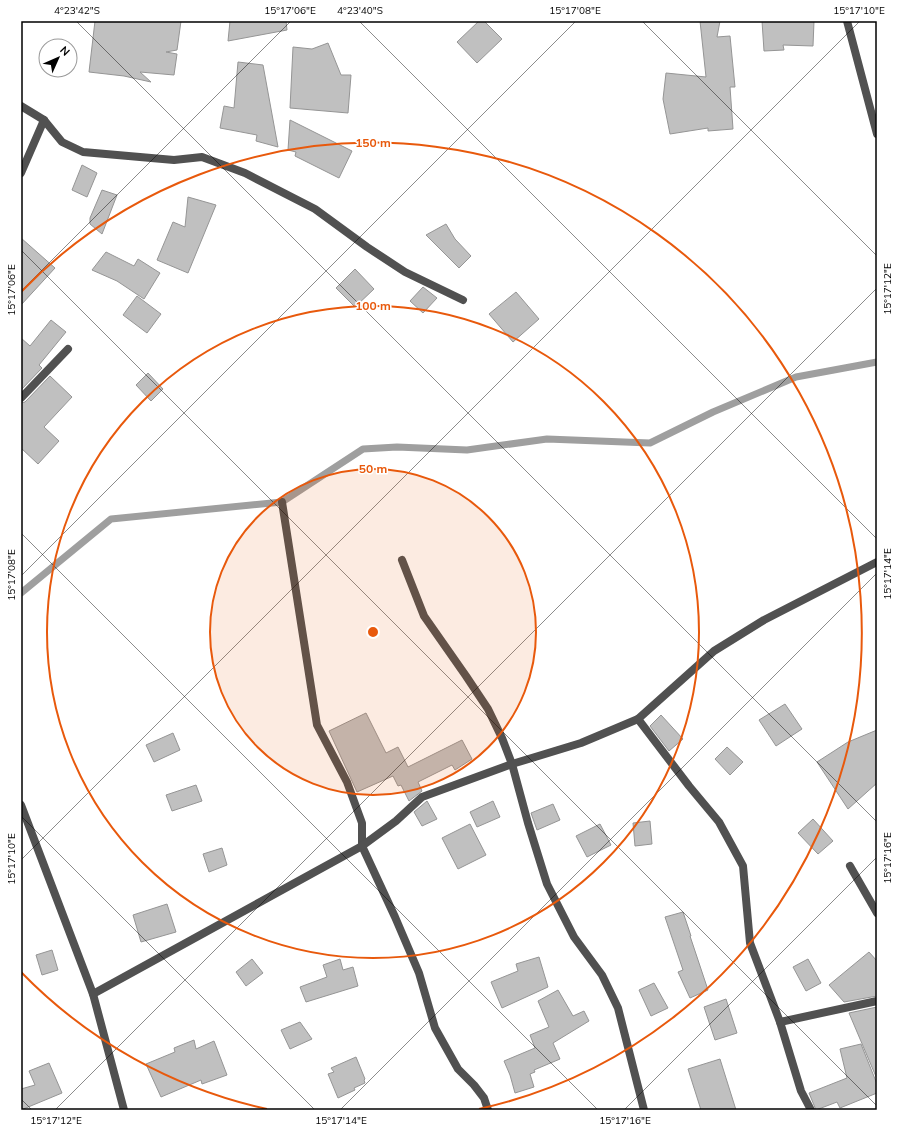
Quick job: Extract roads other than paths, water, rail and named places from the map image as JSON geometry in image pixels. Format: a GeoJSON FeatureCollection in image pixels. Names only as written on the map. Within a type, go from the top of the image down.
{"type":"FeatureCollection","features":[{"type":"Feature","properties":{"kind":"street"},"geometry":{"type":"LineString","coordinates":[[847,21],[877,134]]}},
{"type":"Feature","properties":{"kind":"street"},"geometry":{"type":"LineString","coordinates":[[21,106],[44,120],[62,142],[83,152],[174,160],[202,157],[245,173],[315,209],[367,247],[405,272],[463,300]]}},
{"type":"Feature","properties":{"kind":"street"},"geometry":{"type":"LineString","coordinates":[[21,172],[44,120]]}},
{"type":"Feature","properties":{"kind":"street"},"geometry":{"type":"LineString","coordinates":[[21,398],[68,349]]}},
{"type":"Feature","properties":{"kind":"street"},"geometry":{"type":"LineString","coordinates":[[282,502],[317,725],[347,782],[362,823],[362,846],[419,973],[435,1028],[458,1069],[474,1085],[484,1098],[488,1110]]}},
{"type":"Feature","properties":{"kind":"street"},"geometry":{"type":"LineString","coordinates":[[402,560],[424,616],[488,709],[502,738],[512,764],[547,884],[574,937],[602,975],[618,1008],[644,1110]]}},
{"type":"Feature","properties":{"kind":"street"},"geometry":{"type":"LineString","coordinates":[[93,994],[362,846],[396,821],[422,797],[512,764],[581,743],[638,719],[714,651],[764,620],[877,562]]}},
{"type":"Feature","properties":{"kind":"street"},"geometry":{"type":"LineString","coordinates":[[638,719],[689,786],[719,822],[743,866],[750,942],[780,1022],[801,1091],[811,1110]]}},
{"type":"Feature","properties":{"kind":"street"},"geometry":{"type":"LineString","coordinates":[[21,805],[93,994],[124,1110]]}},
{"type":"Feature","properties":{"kind":"street"},"geometry":{"type":"LineString","coordinates":[[850,866],[877,913]]}},
{"type":"Feature","properties":{"kind":"street"},"geometry":{"type":"LineString","coordinates":[[780,1022],[877,1001]]}},
{"type":"Feature","properties":{"kind":"waterway"},"geometry":{"type":"LineString","coordinates":[[21,593],[111,519],[282,502],[363,449],[397,447],[467,450],[547,439],[650,443],[713,412],[796,377],[877,362]]}}]}
